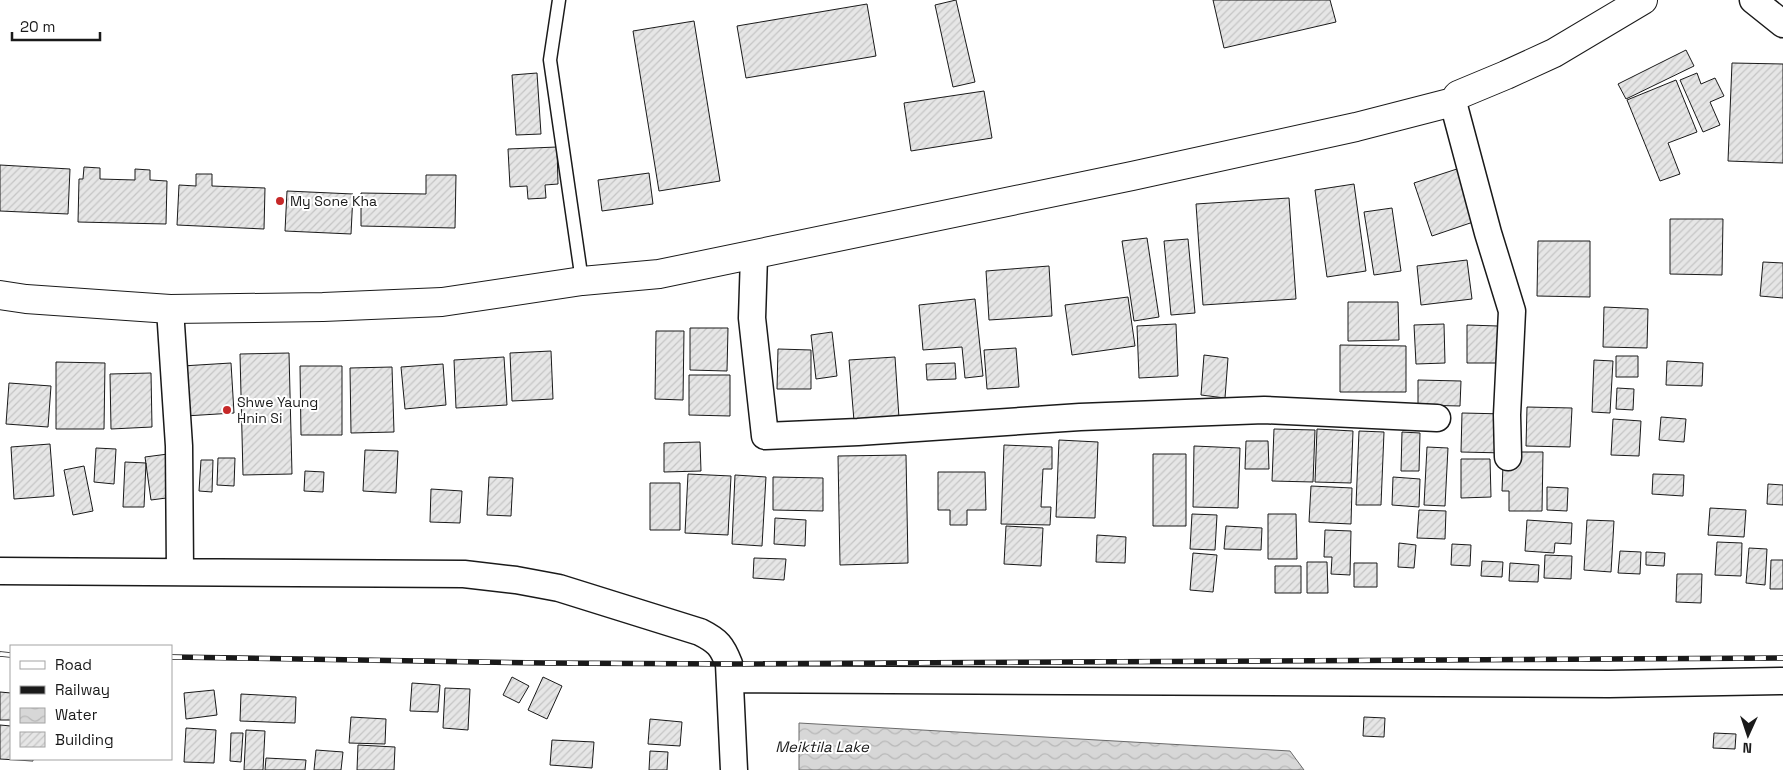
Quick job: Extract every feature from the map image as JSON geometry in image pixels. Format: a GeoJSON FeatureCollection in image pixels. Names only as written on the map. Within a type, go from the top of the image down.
{"type":"FeatureCollection","features":[{"type":"Feature","properties":{"kind":"highway"},"geometry":{"type":"LineString","coordinates":[[0,295],[26,299],[170,309],[323,307],[442,302],[582,281],[659,274],[754,256],[1142,174],[1356,126],[1452,102],[1458,95],[1554,53],[1643,0]]}},
{"type":"Feature","properties":{"kind":"street"},"geometry":{"type":"LineString","coordinates":[[1753,0],[1783,24]]}},
{"type":"Feature","properties":{"kind":"street"},"geometry":{"type":"LineString","coordinates":[[1452,102],[1488,233],[1512,311],[1507,415],[1508,457]]}},
{"type":"Feature","properties":{"kind":"street"},"geometry":{"type":"LineString","coordinates":[[754,256],[752,318],[765,436],[858,432],[1080,417],[1264,410],[1437,418]]}},
{"type":"Feature","properties":{"kind":"street"},"geometry":{"type":"LineString","coordinates":[[170,309],[179,446],[180,571]]}},
{"type":"Feature","properties":{"kind":"street"},"geometry":{"type":"LineString","coordinates":[[0,571],[464,574],[516,580],[559,588],[700,632],[714,639],[723,649],[729,664],[734,770]]}},
{"type":"Feature","properties":{"kind":"street"},"geometry":{"type":"LineString","coordinates":[[730,679],[1600,684],[1783,681]]}},
{"type":"Feature","properties":{"kind":"lane"},"geometry":{"type":"LineString","coordinates":[[559,0],[550,60],[582,281]]}},
{"type":"Feature","properties":{"kind":"water","name":"Meiktila Lake"},"geometry":{"type":"Polygon","coordinates":[[[799,723],[1290,751],[1304,770],[799,770],[799,723]]]}},
{"type":"Feature","properties":{"kind":"building"},"geometry":{"type":"Polygon","coordinates":[[[956,0],[975,82],[953,87],[935,5],[956,0]]]}},
{"type":"Feature","properties":{"kind":"building"},"geometry":{"type":"Polygon","coordinates":[[[1213,0],[1330,0],[1336,22],[1224,48],[1213,0]]]}},
{"type":"Feature","properties":{"kind":"building"},"geometry":{"type":"Polygon","coordinates":[[[867,4],[876,56],[746,78],[737,26],[867,4]]]}},
{"type":"Feature","properties":{"kind":"building"},"geometry":{"type":"Polygon","coordinates":[[[694,21],[720,181],[659,191],[633,31],[694,21]]]}},
{"type":"Feature","properties":{"kind":"building"},"geometry":{"type":"Polygon","coordinates":[[[1686,50],[1694,66],[1626,99],[1618,84],[1686,50]]]}},
{"type":"Feature","properties":{"kind":"building"},"geometry":{"type":"Polygon","coordinates":[[[1732,63],[1783,64],[1783,163],[1728,161],[1732,63]]]}},
{"type":"Feature","properties":{"kind":"building"},"geometry":{"type":"Polygon","coordinates":[[[537,73],[541,134],[516,135],[512,75],[537,73]]]}},
{"type":"Feature","properties":{"kind":"building"},"geometry":{"type":"Polygon","coordinates":[[[1697,73],[1701,84],[1715,78],[1724,96],[1710,102],[1720,125],[1703,132],[1680,80],[1697,73]]]}},
{"type":"Feature","properties":{"kind":"building"},"geometry":{"type":"Polygon","coordinates":[[[1676,80],[1697,132],[1668,143],[1680,174],[1660,181],[1627,100],[1676,80]]]}},
{"type":"Feature","properties":{"kind":"building"},"geometry":{"type":"Polygon","coordinates":[[[984,91],[992,138],[911,151],[904,103],[984,91]]]}},
{"type":"Feature","properties":{"kind":"building"},"geometry":{"type":"Polygon","coordinates":[[[557,147],[558,184],[545,185],[546,198],[528,199],[527,186],[510,187],[508,149],[557,147]]]}},
{"type":"Feature","properties":{"kind":"building"},"geometry":{"type":"Polygon","coordinates":[[[0,165],[70,169],[68,214],[0,211],[0,165]]]}},
{"type":"Feature","properties":{"kind":"building"},"geometry":{"type":"Polygon","coordinates":[[[84,167],[100,168],[100,179],[135,180],[135,169],[150,170],[150,180],[167,181],[166,224],[78,222],[79,179],[83,179],[84,167]]]}},
{"type":"Feature","properties":{"kind":"building"},"geometry":{"type":"Polygon","coordinates":[[[1463,167],[1482,219],[1432,236],[1414,183],[1463,167]]]}},
{"type":"Feature","properties":{"kind":"building"},"geometry":{"type":"Polygon","coordinates":[[[649,173],[653,204],[602,211],[598,180],[649,173]]]}},
{"type":"Feature","properties":{"kind":"building"},"geometry":{"type":"Polygon","coordinates":[[[196,174],[212,174],[212,186],[265,188],[264,229],[177,225],[179,185],[196,186],[196,174]]]}},
{"type":"Feature","properties":{"kind":"building"},"geometry":{"type":"Polygon","coordinates":[[[426,175],[456,175],[455,228],[361,226],[361,193],[426,194],[426,175]]]}},
{"type":"Feature","properties":{"kind":"building"},"geometry":{"type":"Polygon","coordinates":[[[1354,184],[1366,271],[1327,277],[1315,190],[1354,184]]]}},
{"type":"Feature","properties":{"kind":"building"},"geometry":{"type":"Polygon","coordinates":[[[287,191],[353,194],[351,234],[285,231],[287,191]]]}},
{"type":"Feature","properties":{"kind":"building"},"geometry":{"type":"Polygon","coordinates":[[[1289,198],[1296,299],[1203,305],[1196,204],[1289,198]]]}},
{"type":"Feature","properties":{"kind":"building"},"geometry":{"type":"Polygon","coordinates":[[[1392,208],[1401,271],[1374,275],[1364,212],[1392,208]]]}},
{"type":"Feature","properties":{"kind":"building"},"geometry":{"type":"Polygon","coordinates":[[[1670,219],[1723,219],[1722,275],[1670,274],[1670,219]]]}},
{"type":"Feature","properties":{"kind":"building"},"geometry":{"type":"Polygon","coordinates":[[[1147,238],[1159,317],[1134,321],[1122,241],[1147,238]]]}},
{"type":"Feature","properties":{"kind":"building"},"geometry":{"type":"Polygon","coordinates":[[[1188,239],[1195,313],[1171,315],[1164,241],[1188,239]]]}},
{"type":"Feature","properties":{"kind":"building"},"geometry":{"type":"Polygon","coordinates":[[[1538,241],[1590,241],[1590,297],[1537,296],[1538,241]]]}},
{"type":"Feature","properties":{"kind":"building"},"geometry":{"type":"Polygon","coordinates":[[[1467,260],[1472,299],[1421,305],[1417,266],[1467,260]]]}},
{"type":"Feature","properties":{"kind":"building"},"geometry":{"type":"Polygon","coordinates":[[[1763,262],[1783,263],[1783,298],[1760,296],[1763,262]]]}},
{"type":"Feature","properties":{"kind":"building"},"geometry":{"type":"Polygon","coordinates":[[[1049,266],[1052,316],[989,320],[986,271],[1049,266]]]}},
{"type":"Feature","properties":{"kind":"building"},"geometry":{"type":"Polygon","coordinates":[[[1128,297],[1135,346],[1072,355],[1065,305],[1128,297]]]}},
{"type":"Feature","properties":{"kind":"building"},"geometry":{"type":"Polygon","coordinates":[[[975,299],[983,376],[965,378],[962,347],[923,350],[919,305],[975,299]]]}},
{"type":"Feature","properties":{"kind":"building"},"geometry":{"type":"Polygon","coordinates":[[[1348,302],[1398,302],[1399,340],[1348,341],[1348,302]]]}},
{"type":"Feature","properties":{"kind":"building"},"geometry":{"type":"Polygon","coordinates":[[[1604,307],[1648,309],[1647,348],[1603,347],[1604,307]]]}},
{"type":"Feature","properties":{"kind":"building"},"geometry":{"type":"Polygon","coordinates":[[[1176,324],[1178,376],[1139,378],[1137,326],[1176,324]]]}},
{"type":"Feature","properties":{"kind":"building"},"geometry":{"type":"Polygon","coordinates":[[[1444,324],[1445,363],[1416,364],[1414,325],[1444,324]]]}},
{"type":"Feature","properties":{"kind":"building"},"geometry":{"type":"Polygon","coordinates":[[[1467,325],[1498,326],[1498,363],[1467,363],[1467,325]]]}},
{"type":"Feature","properties":{"kind":"building"},"geometry":{"type":"Polygon","coordinates":[[[690,328],[728,328],[727,371],[690,370],[690,328]]]}},
{"type":"Feature","properties":{"kind":"building"},"geometry":{"type":"Polygon","coordinates":[[[656,331],[684,331],[683,400],[655,399],[656,331]]]}},
{"type":"Feature","properties":{"kind":"building"},"geometry":{"type":"Polygon","coordinates":[[[832,332],[837,376],[816,379],[811,335],[832,332]]]}},
{"type":"Feature","properties":{"kind":"building"},"geometry":{"type":"Polygon","coordinates":[[[1340,345],[1406,346],[1406,392],[1340,392],[1340,345]]]}},
{"type":"Feature","properties":{"kind":"building"},"geometry":{"type":"Polygon","coordinates":[[[1016,348],[1019,387],[987,389],[984,350],[1016,348]]]}},
{"type":"Feature","properties":{"kind":"building"},"geometry":{"type":"Polygon","coordinates":[[[778,349],[811,350],[811,389],[777,389],[778,349]]]}},
{"type":"Feature","properties":{"kind":"building"},"geometry":{"type":"Polygon","coordinates":[[[551,351],[553,399],[512,401],[510,353],[551,351]]]}},
{"type":"Feature","properties":{"kind":"building"},"geometry":{"type":"Polygon","coordinates":[[[289,353],[292,474],[243,475],[240,354],[289,353]]]}},
{"type":"Feature","properties":{"kind":"building"},"geometry":{"type":"Polygon","coordinates":[[[1204,355],[1228,358],[1225,398],[1201,395],[1204,355]]]}},
{"type":"Feature","properties":{"kind":"building"},"geometry":{"type":"Polygon","coordinates":[[[1616,356],[1638,356],[1638,377],[1616,377],[1616,356]]]}},
{"type":"Feature","properties":{"kind":"building"},"geometry":{"type":"Polygon","coordinates":[[[504,357],[507,405],[456,408],[454,360],[504,357]]]}},
{"type":"Feature","properties":{"kind":"building"},"geometry":{"type":"Polygon","coordinates":[[[895,357],[899,418],[854,421],[849,360],[895,357]]]}},
{"type":"Feature","properties":{"kind":"building"},"geometry":{"type":"Polygon","coordinates":[[[1594,360],[1613,361],[1610,413],[1592,412],[1594,360]]]}},
{"type":"Feature","properties":{"kind":"building"},"geometry":{"type":"Polygon","coordinates":[[[1667,361],[1703,363],[1702,386],[1666,385],[1667,361]]]}},
{"type":"Feature","properties":{"kind":"building"},"geometry":{"type":"Polygon","coordinates":[[[56,362],[105,363],[104,429],[56,429],[56,362]]]}},
{"type":"Feature","properties":{"kind":"building"},"geometry":{"type":"Polygon","coordinates":[[[231,363],[234,413],[185,416],[182,366],[231,363]]]}},
{"type":"Feature","properties":{"kind":"building"},"geometry":{"type":"Polygon","coordinates":[[[955,363],[956,379],[927,380],[926,364],[955,363]]]}},
{"type":"Feature","properties":{"kind":"building"},"geometry":{"type":"Polygon","coordinates":[[[443,364],[446,405],[405,409],[401,367],[443,364]]]}},
{"type":"Feature","properties":{"kind":"building"},"geometry":{"type":"Polygon","coordinates":[[[300,366],[342,366],[342,435],[301,435],[300,366]]]}},
{"type":"Feature","properties":{"kind":"building"},"geometry":{"type":"Polygon","coordinates":[[[392,367],[394,432],[351,433],[350,368],[392,367]]]}},
{"type":"Feature","properties":{"kind":"building"},"geometry":{"type":"Polygon","coordinates":[[[151,373],[152,427],[111,429],[110,374],[151,373]]]}},
{"type":"Feature","properties":{"kind":"building"},"geometry":{"type":"Polygon","coordinates":[[[689,375],[730,375],[730,416],[689,415],[689,375]]]}},
{"type":"Feature","properties":{"kind":"building"},"geometry":{"type":"Polygon","coordinates":[[[1418,380],[1461,381],[1460,406],[1418,405],[1418,380]]]}},
{"type":"Feature","properties":{"kind":"building"},"geometry":{"type":"Polygon","coordinates":[[[9,383],[51,386],[48,427],[6,424],[9,383]]]}},
{"type":"Feature","properties":{"kind":"building"},"geometry":{"type":"Polygon","coordinates":[[[1617,388],[1634,389],[1633,410],[1616,409],[1617,388]]]}},
{"type":"Feature","properties":{"kind":"building"},"geometry":{"type":"Polygon","coordinates":[[[1527,407],[1572,408],[1570,447],[1526,446],[1527,407]]]}},
{"type":"Feature","properties":{"kind":"building"},"geometry":{"type":"Polygon","coordinates":[[[1462,413],[1506,414],[1505,453],[1461,452],[1462,413]]]}},
{"type":"Feature","properties":{"kind":"building"},"geometry":{"type":"Polygon","coordinates":[[[1661,417],[1686,419],[1684,442],[1659,440],[1661,417]]]}},
{"type":"Feature","properties":{"kind":"building"},"geometry":{"type":"Polygon","coordinates":[[[1613,419],[1641,421],[1639,456],[1611,455],[1613,419]]]}},
{"type":"Feature","properties":{"kind":"building"},"geometry":{"type":"Polygon","coordinates":[[[1274,429],[1315,430],[1313,482],[1272,481],[1274,429]]]}},
{"type":"Feature","properties":{"kind":"building"},"geometry":{"type":"Polygon","coordinates":[[[1317,429],[1353,431],[1351,483],[1315,482],[1317,429]]]}},
{"type":"Feature","properties":{"kind":"building"},"geometry":{"type":"Polygon","coordinates":[[[1359,431],[1384,432],[1381,505],[1356,505],[1359,431]]]}},
{"type":"Feature","properties":{"kind":"building"},"geometry":{"type":"Polygon","coordinates":[[[1402,432],[1420,433],[1419,471],[1401,471],[1402,432]]]}},
{"type":"Feature","properties":{"kind":"building"},"geometry":{"type":"Polygon","coordinates":[[[1059,440],[1098,442],[1095,518],[1056,517],[1059,440]]]}},
{"type":"Feature","properties":{"kind":"building"},"geometry":{"type":"Polygon","coordinates":[[[1246,441],[1268,441],[1269,469],[1245,469],[1246,441]]]}},
{"type":"Feature","properties":{"kind":"building"},"geometry":{"type":"Polygon","coordinates":[[[700,442],[701,471],[664,472],[664,443],[700,442]]]}},
{"type":"Feature","properties":{"kind":"building"},"geometry":{"type":"Polygon","coordinates":[[[50,444],[54,496],[14,499],[11,447],[50,444]]]}},
{"type":"Feature","properties":{"kind":"building"},"geometry":{"type":"Polygon","coordinates":[[[1004,445],[1052,447],[1052,469],[1043,469],[1041,507],[1051,507],[1050,525],[1001,524],[1004,445]]]}},
{"type":"Feature","properties":{"kind":"building"},"geometry":{"type":"Polygon","coordinates":[[[1194,446],[1240,448],[1238,508],[1193,507],[1194,446]]]}},
{"type":"Feature","properties":{"kind":"building"},"geometry":{"type":"Polygon","coordinates":[[[1427,447],[1448,448],[1445,506],[1424,505],[1427,447]]]}},
{"type":"Feature","properties":{"kind":"building"},"geometry":{"type":"Polygon","coordinates":[[[96,448],[116,449],[114,484],[94,482],[96,448]]]}},
{"type":"Feature","properties":{"kind":"building"},"geometry":{"type":"Polygon","coordinates":[[[365,450],[398,451],[396,493],[363,491],[365,450]]]}},
{"type":"Feature","properties":{"kind":"building"},"geometry":{"type":"Polygon","coordinates":[[[1510,452],[1543,452],[1542,511],[1509,511],[1509,491],[1502,491],[1503,465],[1510,452]]]}},
{"type":"Feature","properties":{"kind":"building"},"geometry":{"type":"Polygon","coordinates":[[[168,454],[174,497],[151,500],[145,457],[168,454]]]}},
{"type":"Feature","properties":{"kind":"building"},"geometry":{"type":"Polygon","coordinates":[[[1153,454],[1186,454],[1186,526],[1153,526],[1153,454]]]}},
{"type":"Feature","properties":{"kind":"building"},"geometry":{"type":"Polygon","coordinates":[[[906,455],[908,563],[840,565],[838,456],[906,455]]]}},
{"type":"Feature","properties":{"kind":"building"},"geometry":{"type":"Polygon","coordinates":[[[218,458],[235,458],[234,486],[217,485],[218,458]]]}},
{"type":"Feature","properties":{"kind":"building"},"geometry":{"type":"Polygon","coordinates":[[[1461,459],[1490,459],[1491,497],[1461,498],[1461,459]]]}},
{"type":"Feature","properties":{"kind":"building"},"geometry":{"type":"Polygon","coordinates":[[[201,460],[213,460],[212,492],[199,491],[201,460]]]}},
{"type":"Feature","properties":{"kind":"building"},"geometry":{"type":"Polygon","coordinates":[[[125,462],[146,463],[144,507],[123,507],[125,462]]]}},
{"type":"Feature","properties":{"kind":"building"},"geometry":{"type":"Polygon","coordinates":[[[84,466],[93,511],[73,515],[64,470],[84,466]]]}},
{"type":"Feature","properties":{"kind":"building"},"geometry":{"type":"Polygon","coordinates":[[[305,471],[324,472],[323,492],[304,491],[305,471]]]}},
{"type":"Feature","properties":{"kind":"building"},"geometry":{"type":"Polygon","coordinates":[[[938,472],[985,472],[986,510],[967,510],[967,525],[950,525],[950,510],[938,510],[938,472]]]}},
{"type":"Feature","properties":{"kind":"building"},"geometry":{"type":"Polygon","coordinates":[[[688,474],[731,476],[728,535],[685,533],[688,474]]]}},
{"type":"Feature","properties":{"kind":"building"},"geometry":{"type":"Polygon","coordinates":[[[1653,474],[1684,475],[1683,496],[1652,494],[1653,474]]]}},
{"type":"Feature","properties":{"kind":"building"},"geometry":{"type":"Polygon","coordinates":[[[735,475],[766,477],[762,546],[732,544],[735,475]]]}},
{"type":"Feature","properties":{"kind":"building"},"geometry":{"type":"Polygon","coordinates":[[[489,477],[513,478],[511,516],[487,515],[489,477]]]}},
{"type":"Feature","properties":{"kind":"building"},"geometry":{"type":"Polygon","coordinates":[[[773,477],[823,478],[823,511],[773,510],[773,477]]]}},
{"type":"Feature","properties":{"kind":"building"},"geometry":{"type":"Polygon","coordinates":[[[1393,477],[1420,479],[1419,507],[1392,505],[1393,477]]]}},
{"type":"Feature","properties":{"kind":"building"},"geometry":{"type":"Polygon","coordinates":[[[650,483],[680,483],[680,530],[650,530],[650,483]]]}},
{"type":"Feature","properties":{"kind":"building"},"geometry":{"type":"Polygon","coordinates":[[[1768,484],[1783,485],[1783,505],[1767,504],[1768,484]]]}},
{"type":"Feature","properties":{"kind":"building"},"geometry":{"type":"Polygon","coordinates":[[[1311,486],[1352,488],[1351,524],[1309,522],[1311,486]]]}},
{"type":"Feature","properties":{"kind":"building"},"geometry":{"type":"Polygon","coordinates":[[[1547,487],[1568,488],[1567,511],[1547,510],[1547,487]]]}},
{"type":"Feature","properties":{"kind":"building"},"geometry":{"type":"Polygon","coordinates":[[[431,489],[462,491],[460,523],[430,522],[431,489]]]}},
{"type":"Feature","properties":{"kind":"building"},"geometry":{"type":"Polygon","coordinates":[[[1710,508],[1746,510],[1744,537],[1708,535],[1710,508]]]}},
{"type":"Feature","properties":{"kind":"building"},"geometry":{"type":"Polygon","coordinates":[[[1419,510],[1446,511],[1445,539],[1417,538],[1419,510]]]}},
{"type":"Feature","properties":{"kind":"building"},"geometry":{"type":"Polygon","coordinates":[[[1192,514],[1217,515],[1215,550],[1190,549],[1192,514]]]}},
{"type":"Feature","properties":{"kind":"building"},"geometry":{"type":"Polygon","coordinates":[[[1268,514],[1296,514],[1297,559],[1268,559],[1268,514]]]}},
{"type":"Feature","properties":{"kind":"building"},"geometry":{"type":"Polygon","coordinates":[[[775,518],[806,520],[805,546],[774,544],[775,518]]]}},
{"type":"Feature","properties":{"kind":"building"},"geometry":{"type":"Polygon","coordinates":[[[1527,520],[1572,523],[1571,544],[1555,543],[1554,553],[1525,551],[1527,520]]]}},
{"type":"Feature","properties":{"kind":"building"},"geometry":{"type":"Polygon","coordinates":[[[1587,520],[1614,521],[1611,572],[1584,570],[1587,520]]]}},
{"type":"Feature","properties":{"kind":"building"},"geometry":{"type":"Polygon","coordinates":[[[1006,526],[1043,528],[1041,566],[1004,564],[1006,526]]]}},
{"type":"Feature","properties":{"kind":"building"},"geometry":{"type":"Polygon","coordinates":[[[1226,526],[1262,528],[1261,550],[1224,549],[1226,526]]]}},
{"type":"Feature","properties":{"kind":"building"},"geometry":{"type":"Polygon","coordinates":[[[1325,530],[1351,531],[1350,575],[1331,574],[1332,557],[1324,557],[1325,530]]]}},
{"type":"Feature","properties":{"kind":"building"},"geometry":{"type":"Polygon","coordinates":[[[1097,535],[1126,537],[1125,563],[1096,562],[1097,535]]]}},
{"type":"Feature","properties":{"kind":"building"},"geometry":{"type":"Polygon","coordinates":[[[1717,542],[1742,543],[1741,576],[1715,575],[1717,542]]]}},
{"type":"Feature","properties":{"kind":"building"},"geometry":{"type":"Polygon","coordinates":[[[1399,543],[1416,545],[1414,568],[1398,567],[1399,543]]]}},
{"type":"Feature","properties":{"kind":"building"},"geometry":{"type":"Polygon","coordinates":[[[1452,544],[1471,545],[1470,566],[1451,565],[1452,544]]]}},
{"type":"Feature","properties":{"kind":"building"},"geometry":{"type":"Polygon","coordinates":[[[1749,548],[1767,549],[1765,585],[1746,583],[1749,548]]]}},
{"type":"Feature","properties":{"kind":"building"},"geometry":{"type":"Polygon","coordinates":[[[1620,551],[1641,552],[1640,574],[1618,573],[1620,551]]]}},
{"type":"Feature","properties":{"kind":"building"},"geometry":{"type":"Polygon","coordinates":[[[1646,552],[1665,553],[1664,566],[1646,565],[1646,552]]]}},
{"type":"Feature","properties":{"kind":"building"},"geometry":{"type":"Polygon","coordinates":[[[1193,553],[1217,555],[1213,592],[1190,590],[1193,553]]]}},
{"type":"Feature","properties":{"kind":"building"},"geometry":{"type":"Polygon","coordinates":[[[1545,555],[1572,556],[1571,579],[1544,578],[1545,555]]]}},
{"type":"Feature","properties":{"kind":"building"},"geometry":{"type":"Polygon","coordinates":[[[754,558],[786,559],[784,580],[753,578],[754,558]]]}},
{"type":"Feature","properties":{"kind":"building"},"geometry":{"type":"Polygon","coordinates":[[[1771,560],[1783,560],[1783,589],[1770,589],[1771,560]]]}},
{"type":"Feature","properties":{"kind":"building"},"geometry":{"type":"Polygon","coordinates":[[[1482,561],[1503,562],[1502,577],[1481,576],[1482,561]]]}},
{"type":"Feature","properties":{"kind":"building"},"geometry":{"type":"Polygon","coordinates":[[[1307,562],[1327,562],[1328,593],[1307,593],[1307,562]]]}},
{"type":"Feature","properties":{"kind":"building"},"geometry":{"type":"Polygon","coordinates":[[[1354,563],[1377,563],[1377,587],[1354,587],[1354,563]]]}},
{"type":"Feature","properties":{"kind":"building"},"geometry":{"type":"Polygon","coordinates":[[[1510,563],[1539,565],[1538,582],[1509,581],[1510,563]]]}},
{"type":"Feature","properties":{"kind":"building"},"geometry":{"type":"Polygon","coordinates":[[[1275,566],[1301,566],[1301,593],[1275,593],[1275,566]]]}},
{"type":"Feature","properties":{"kind":"building"},"geometry":{"type":"Polygon","coordinates":[[[1677,574],[1702,574],[1701,603],[1676,602],[1677,574]]]}},
{"type":"Feature","properties":{"kind":"building"},"geometry":{"type":"Polygon","coordinates":[[[512,677],[529,686],[519,703],[503,695],[512,677]]]}},
{"type":"Feature","properties":{"kind":"building"},"geometry":{"type":"Polygon","coordinates":[[[543,677],[562,686],[547,719],[528,710],[543,677]]]}},
{"type":"Feature","properties":{"kind":"building"},"geometry":{"type":"Polygon","coordinates":[[[412,683],[440,685],[438,712],[410,711],[412,683]]]}},
{"type":"Feature","properties":{"kind":"building"},"geometry":{"type":"Polygon","coordinates":[[[445,688],[470,689],[468,730],[443,728],[445,688]]]}},
{"type":"Feature","properties":{"kind":"building"},"geometry":{"type":"Polygon","coordinates":[[[214,690],[217,715],[186,719],[184,693],[214,690]]]}},
{"type":"Feature","properties":{"kind":"building"},"geometry":{"type":"Polygon","coordinates":[[[0,692],[10,693],[10,720],[0,720],[0,692]]]}},
{"type":"Feature","properties":{"kind":"building"},"geometry":{"type":"Polygon","coordinates":[[[241,694],[296,697],[295,723],[240,721],[241,694]]]}},
{"type":"Feature","properties":{"kind":"building"},"geometry":{"type":"Polygon","coordinates":[[[351,717],[386,719],[385,744],[349,743],[351,717]]]}},
{"type":"Feature","properties":{"kind":"building"},"geometry":{"type":"Polygon","coordinates":[[[1364,717],[1385,718],[1384,737],[1363,736],[1364,717]]]}},
{"type":"Feature","properties":{"kind":"building"},"geometry":{"type":"Polygon","coordinates":[[[650,719],[682,722],[680,746],[648,744],[650,719]]]}},
{"type":"Feature","properties":{"kind":"building"},"geometry":{"type":"Polygon","coordinates":[[[0,725],[10,726],[10,760],[0,759],[0,725]]]}},
{"type":"Feature","properties":{"kind":"building"},"geometry":{"type":"Polygon","coordinates":[[[186,728],[216,730],[214,763],[184,762],[186,728]]]}},
{"type":"Feature","properties":{"kind":"building"},"geometry":{"type":"Polygon","coordinates":[[[246,730],[265,731],[263,770],[244,770],[246,730]]]}},
{"type":"Feature","properties":{"kind":"building"},"geometry":{"type":"Polygon","coordinates":[[[231,733],[243,733],[241,762],[230,761],[231,733]]]}},
{"type":"Feature","properties":{"kind":"building"},"geometry":{"type":"Polygon","coordinates":[[[1714,733],[1736,734],[1735,749],[1713,748],[1714,733]]]}},
{"type":"Feature","properties":{"kind":"building"},"geometry":{"type":"Polygon","coordinates":[[[552,740],[594,742],[592,768],[550,765],[552,740]]]}},
{"type":"Feature","properties":{"kind":"building"},"geometry":{"type":"Polygon","coordinates":[[[358,745],[395,747],[394,770],[357,770],[358,745]]]}},
{"type":"Feature","properties":{"kind":"building"},"geometry":{"type":"Polygon","coordinates":[[[316,750],[343,752],[341,770],[314,770],[316,750]]]}},
{"type":"Feature","properties":{"kind":"building"},"geometry":{"type":"Polygon","coordinates":[[[650,751],[668,752],[667,770],[649,770],[650,751]]]}},
{"type":"Feature","properties":{"kind":"building"},"geometry":{"type":"Polygon","coordinates":[[[266,758],[306,760],[305,770],[265,770],[266,758]]]}},
{"type":"Feature","properties":{"kind":"railway"},"geometry":{"type":"LineString","coordinates":[[0,654],[10,655]]}},
{"type":"Feature","properties":{"kind":"railway"},"geometry":{"type":"LineString","coordinates":[[172,657],[729,664],[1783,658]]}},
{"type":"Feature","properties":{"kind":"place","name":"My Sone Kha"},"geometry":{"type":"Point","coordinates":[280,201]}},
{"type":"Feature","properties":{"kind":"place","name":"Shwe Yaung Hnin Si"},"geometry":{"type":"Point","coordinates":[227,410]}}]}
